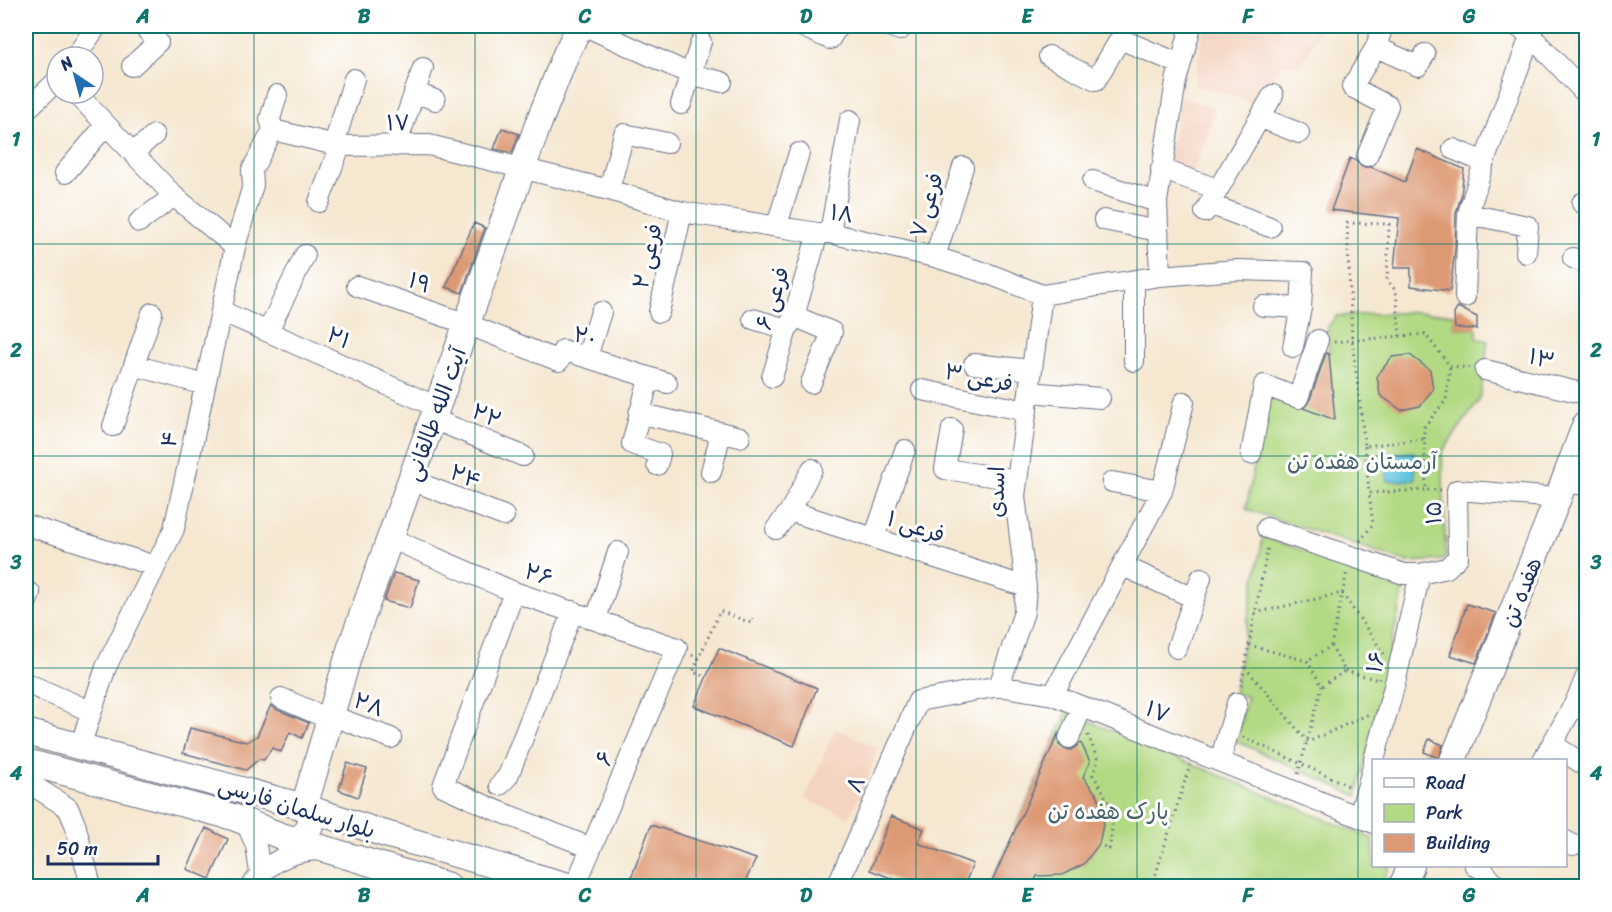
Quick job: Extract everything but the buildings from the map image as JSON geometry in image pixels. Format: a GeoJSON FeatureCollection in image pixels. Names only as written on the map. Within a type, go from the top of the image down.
{"type":"FeatureCollection","features":[{"type":"Feature","properties":{"kind":"main road","name":"آیت الله طالقانی"},"geometry":{"type":"LineString","coordinates":[[293,840],[304,836],[310,826],[310,816],[304,807],[371,568],[390,538],[467,324],[485,262],[520,165],[566,54],[582,26]]}},
{"type":"Feature","properties":{"kind":"main road","name":"هفده تن"},"geometry":{"type":"LineString","coordinates":[[1453,759],[1570,488],[1587,423]]}},
{"type":"Feature","properties":{"kind":"main road","name":"بلوار سلمان فارسی"},"geometry":{"type":"LineString","coordinates":[[26,732],[304,807],[382,833],[568,886]]}},
{"type":"Feature","properties":{"kind":"main road","name":"بلوار سلمان فارسی"},"geometry":{"type":"LineString","coordinates":[[26,777],[229,816],[333,852],[403,880],[448,886]]}},
{"type":"Feature","properties":{"kind":"main road"},"geometry":{"type":"LineString","coordinates":[[333,852],[336,845],[336,834],[343,825],[353,822]]}},
{"type":"Feature","properties":{"kind":"main road"},"geometry":{"type":"LineString","coordinates":[[1402,886],[1411,867]]}},
{"type":"Feature","properties":{"kind":"street"},"geometry":{"type":"LineString","coordinates":[[84,45],[97,26]]}},
{"type":"Feature","properties":{"kind":"street"},"geometry":{"type":"LineString","coordinates":[[132,66],[158,42],[143,26]]}},
{"type":"Feature","properties":{"kind":"street"},"geometry":{"type":"LineString","coordinates":[[582,26],[690,74],[722,82]]}},
{"type":"Feature","properties":{"kind":"street"},"geometry":{"type":"LineString","coordinates":[[801,26],[830,39],[838,26]]}},
{"type":"Feature","properties":{"kind":"street"},"geometry":{"type":"LineString","coordinates":[[1367,156],[1388,106],[1352,87],[1376,47],[1383,26]]}},
{"type":"Feature","properties":{"kind":"street"},"geometry":{"type":"LineString","coordinates":[[1465,297],[1468,214],[1527,29],[1587,94]]}},
{"type":"Feature","properties":{"kind":"street"},"geometry":{"type":"LineString","coordinates":[[1134,361],[1158,231],[1156,202],[1161,169],[1171,131],[1180,64],[1193,33]]}},
{"type":"Feature","properties":{"kind":"street"},"geometry":{"type":"LineString","coordinates":[[1049,56],[1096,80],[1120,39],[1180,64]]}},
{"type":"Feature","properties":{"kind":"street"},"geometry":{"type":"LineString","coordinates":[[681,104],[701,42]]}},
{"type":"Feature","properties":{"kind":"street"},"geometry":{"type":"LineString","coordinates":[[1376,47],[1418,66],[1425,54]]}},
{"type":"Feature","properties":{"kind":"street"},"geometry":{"type":"LineString","coordinates":[[396,146],[423,68]]}},
{"type":"Feature","properties":{"kind":"street"},"geometry":{"type":"LineString","coordinates":[[319,202],[354,79]]}},
{"type":"Feature","properties":{"kind":"street"},"geometry":{"type":"LineString","coordinates":[[26,110],[45,92]]}},
{"type":"Feature","properties":{"kind":"street"},"geometry":{"type":"LineString","coordinates":[[414,92],[435,100]]}},
{"type":"Feature","properties":{"kind":"street"},"geometry":{"type":"LineString","coordinates":[[273,130],[270,119],[278,95]]}},
{"type":"Feature","properties":{"kind":"street"},"geometry":{"type":"LineString","coordinates":[[1210,201],[1273,95]]}},
{"type":"Feature","properties":{"kind":"street"},"geometry":{"type":"LineString","coordinates":[[87,105],[174,196],[235,247]]}},
{"type":"Feature","properties":{"kind":"street"},"geometry":{"type":"LineString","coordinates":[[1261,118],[1299,133]]}},
{"type":"Feature","properties":{"kind":"street","name":"فرعی ۶"},"geometry":{"type":"LineString","coordinates":[[772,377],[824,233],[850,120]]}},
{"type":"Feature","properties":{"kind":"street"},"geometry":{"type":"LineString","coordinates":[[65,173],[106,125]]}},
{"type":"Feature","properties":{"kind":"street","name":"۱۷"},"geometry":{"type":"LineString","coordinates":[[273,130],[337,145],[429,145],[520,165]]}},
{"type":"Feature","properties":{"kind":"street","name":"۴"},"geometry":{"type":"LineString","coordinates":[[80,747],[106,667],[174,529],[235,247],[253,184],[252,170],[273,130]]}},
{"type":"Feature","properties":{"kind":"street"},"geometry":{"type":"LineString","coordinates":[[609,190],[624,134],[667,143]]}},
{"type":"Feature","properties":{"kind":"street"},"geometry":{"type":"LineString","coordinates":[[133,153],[154,135]]}},
{"type":"Feature","properties":{"kind":"street"},"geometry":{"type":"LineString","coordinates":[[1453,149],[1484,162]]}},
{"type":"Feature","properties":{"kind":"street"},"geometry":{"type":"LineString","coordinates":[[777,225],[799,153]]}},
{"type":"Feature","properties":{"kind":"street","name":"۱۸"},"geometry":{"type":"LineString","coordinates":[[520,165],[682,212],[824,233],[935,257],[989,274],[1042,295]]}},
{"type":"Feature","properties":{"kind":"street","name":"فرعی ۷"},"geometry":{"type":"LineString","coordinates":[[935,257],[963,167]]}},
{"type":"Feature","properties":{"kind":"street"},"geometry":{"type":"LineString","coordinates":[[1161,169],[1210,201],[1270,227]]}},
{"type":"Feature","properties":{"kind":"street"},"geometry":{"type":"LineString","coordinates":[[1093,181],[1156,202]]}},
{"type":"Feature","properties":{"kind":"street"},"geometry":{"type":"LineString","coordinates":[[139,222],[174,196]]}},
{"type":"Feature","properties":{"kind":"street","name":"فرعی ۲"},"geometry":{"type":"LineString","coordinates":[[659,312],[682,212]]}},
{"type":"Feature","properties":{"kind":"street"},"geometry":{"type":"LineString","coordinates":[[1468,214],[1528,226],[1526,253]]}},
{"type":"Feature","properties":{"kind":"street"},"geometry":{"type":"LineString","coordinates":[[1104,220],[1158,231]]}},
{"type":"Feature","properties":{"kind":"street"},"geometry":{"type":"LineString","coordinates":[[268,331],[305,255]]}},
{"type":"Feature","properties":{"kind":"street"},"geometry":{"type":"LineString","coordinates":[[1042,295],[1149,278],[1237,270],[1303,272],[1301,308],[1295,340],[1323,341],[1298,398],[1264,386],[1251,454]]}},
{"type":"Feature","properties":{"kind":"street","name":"۱۹"},"geometry":{"type":"LineString","coordinates":[[357,286],[467,324]]}},
{"type":"Feature","properties":{"kind":"street","name":"اسدی"},"geometry":{"type":"LineString","coordinates":[[999,686],[1024,612],[1026,587],[1015,496],[1042,295]]}},
{"type":"Feature","properties":{"kind":"street"},"geometry":{"type":"LineString","coordinates":[[1263,306],[1301,308]]}},
{"type":"Feature","properties":{"kind":"street","name":"۲۱"},"geometry":{"type":"LineString","coordinates":[[221,310],[435,413]]}},
{"type":"Feature","properties":{"kind":"street"},"geometry":{"type":"LineString","coordinates":[[587,357],[601,312]]}},
{"type":"Feature","properties":{"kind":"street"},"geometry":{"type":"LineString","coordinates":[[113,426],[152,313]]}},
{"type":"Feature","properties":{"kind":"street"},"geometry":{"type":"LineString","coordinates":[[753,319],[790,322],[832,333],[811,383]]}},
{"type":"Feature","properties":{"kind":"street","name":"۲۰"},"geometry":{"type":"LineString","coordinates":[[467,324],[559,361],[563,350],[658,380],[639,413]]}},
{"type":"Feature","properties":{"kind":"street"},"geometry":{"type":"LineString","coordinates":[[974,364],[1032,370]]}},
{"type":"Feature","properties":{"kind":"street"},"geometry":{"type":"LineString","coordinates":[[134,365],[205,385]]}},
{"type":"Feature","properties":{"kind":"street","name":"۱۳"},"geometry":{"type":"LineString","coordinates":[[1485,370],[1587,394]]}},
{"type":"Feature","properties":{"kind":"street","name":"فرعی ۳"},"geometry":{"type":"LineString","coordinates":[[922,390],[1028,402],[1100,398]]}},
{"type":"Feature","properties":{"kind":"street"},"geometry":{"type":"LineString","coordinates":[[1053,695],[1162,490],[1184,402]]}},
{"type":"Feature","properties":{"kind":"street","name":"۲۲"},"geometry":{"type":"LineString","coordinates":[[435,413],[524,456]]}},
{"type":"Feature","properties":{"kind":"street"},"geometry":{"type":"LineString","coordinates":[[657,465],[660,454],[632,444],[639,413],[730,435],[711,472]]}},
{"type":"Feature","properties":{"kind":"street"},"geometry":{"type":"LineString","coordinates":[[952,429],[945,469],[1017,480]]}},
{"type":"Feature","properties":{"kind":"street"},"geometry":{"type":"LineString","coordinates":[[874,538],[905,450]]}},
{"type":"Feature","properties":{"kind":"street"},"geometry":{"type":"LineString","coordinates":[[776,529],[790,511],[812,469]]}},
{"type":"Feature","properties":{"kind":"street","name":"۲۴"},"geometry":{"type":"LineString","coordinates":[[411,480],[504,516]]}},
{"type":"Feature","properties":{"kind":"street"},"geometry":{"type":"LineString","coordinates":[[1112,482],[1162,490]]}},
{"type":"Feature","properties":{"kind":"street","name":"۱۵"},"geometry":{"type":"LineString","coordinates":[[1420,574],[1447,568],[1458,557],[1457,490],[1570,488]]}},
{"type":"Feature","properties":{"kind":"street","name":"فرعی ۱"},"geometry":{"type":"LineString","coordinates":[[790,511],[1026,587]]}},
{"type":"Feature","properties":{"kind":"street"},"geometry":{"type":"LineString","coordinates":[[26,525],[155,566]]}},
{"type":"Feature","properties":{"kind":"street"},"geometry":{"type":"LineString","coordinates":[[1268,535],[1404,574],[1420,574]]}},
{"type":"Feature","properties":{"kind":"street","name":"۲۶"},"geometry":{"type":"LineString","coordinates":[[390,538],[514,592],[596,619],[677,650]]}},
{"type":"Feature","properties":{"kind":"street"},"geometry":{"type":"LineString","coordinates":[[596,619],[618,552]]}},
{"type":"Feature","properties":{"kind":"street"},"geometry":{"type":"LineString","coordinates":[[1123,566],[1194,598]]}},
{"type":"Feature","properties":{"kind":"street","name":"۱۶"},"geometry":{"type":"LineString","coordinates":[[1375,759],[1395,684],[1420,574]]}},
{"type":"Feature","properties":{"kind":"street"},"geometry":{"type":"LineString","coordinates":[[1177,648],[1201,578]]}},
{"type":"Feature","properties":{"kind":"street"},"geometry":{"type":"LineString","coordinates":[[514,592],[443,786],[591,848]]}},
{"type":"Feature","properties":{"kind":"street"},"geometry":{"type":"LineString","coordinates":[[500,786],[508,776],[573,611]]}},
{"type":"Feature","properties":{"kind":"street","name":"۶"},"geometry":{"type":"LineString","coordinates":[[575,886],[677,650]]}},
{"type":"Feature","properties":{"kind":"street"},"geometry":{"type":"LineString","coordinates":[[1587,677],[1548,752],[1587,765]]}},
{"type":"Feature","properties":{"kind":"street"},"geometry":{"type":"LineString","coordinates":[[26,683],[90,711]]}},
{"type":"Feature","properties":{"kind":"street","name":"۱۷"},"geometry":{"type":"LineString","coordinates":[[918,701],[999,686],[1053,695],[1366,820]]}},
{"type":"Feature","properties":{"kind":"street"},"geometry":{"type":"LineString","coordinates":[[1220,761],[1242,695]]}},
{"type":"Feature","properties":{"kind":"street","name":"۲۸"},"geometry":{"type":"LineString","coordinates":[[281,698],[391,738]]}},
{"type":"Feature","properties":{"kind":"street","name":"۸"},"geometry":{"type":"LineString","coordinates":[[837,886],[873,787],[918,701]]}},
{"type":"Feature","properties":{"kind":"street"},"geometry":{"type":"LineString","coordinates":[[1072,733],[1083,707]]}},
{"type":"Feature","properties":{"kind":"street","name":"۱۶"},"geometry":{"type":"LineString","coordinates":[[1366,820],[1372,776]]}},
{"type":"Feature","properties":{"kind":"street"},"geometry":{"type":"LineString","coordinates":[[26,777],[68,808],[75,824],[92,886]]}},
{"type":"Feature","properties":{"kind":"street"},"geometry":{"type":"LineString","coordinates":[[246,823],[256,845],[256,880]]}},
{"type":"Feature","properties":{"kind":"street"},"geometry":{"type":"LineString","coordinates":[[256,880],[290,855],[313,850],[333,852]]}},
{"type":"Feature","properties":{"kind":"street"},"geometry":{"type":"LineString","coordinates":[[1481,867],[1496,886]]}},
{"type":"Feature","properties":{"kind":"path"},"geometry":{"type":"LineString","coordinates":[[1400,336],[1396,291],[1387,280],[1389,224],[1347,223],[1352,340],[1369,493],[1457,490]]}},
{"type":"Feature","properties":{"kind":"path"},"geometry":{"type":"LineString","coordinates":[[1323,341],[1425,334],[1450,366],[1446,400],[1424,427],[1426,490]]}},
{"type":"Feature","properties":{"kind":"path"},"geometry":{"type":"LineString","coordinates":[[1450,366],[1485,370]]}},
{"type":"Feature","properties":{"kind":"path"},"geometry":{"type":"LineString","coordinates":[[1365,446],[1424,439]]}},
{"type":"Feature","properties":{"kind":"path"},"geometry":{"type":"LineString","coordinates":[[1242,695],[1241,686],[1268,535]]}},
{"type":"Feature","properties":{"kind":"path"},"geometry":{"type":"LineString","coordinates":[[1255,613],[1342,593],[1384,655]]}},
{"type":"Feature","properties":{"kind":"path"},"geometry":{"type":"LineString","coordinates":[[706,677],[693,672],[720,611],[751,623],[752,618]]}},
{"type":"Feature","properties":{"kind":"path"},"geometry":{"type":"LineString","coordinates":[[1382,663],[1387,643]]}},
{"type":"Feature","properties":{"kind":"path"},"geometry":{"type":"LineString","coordinates":[[1249,645],[1307,661],[1322,686]]}},
{"type":"Feature","properties":{"kind":"path"},"geometry":{"type":"LineString","coordinates":[[1307,661],[1331,646],[1345,671],[1379,680],[1381,672]]}},
{"type":"Feature","properties":{"kind":"path"},"geometry":{"type":"LineString","coordinates":[[677,650],[699,657]]}},
{"type":"Feature","properties":{"kind":"path"},"geometry":{"type":"LineString","coordinates":[[1245,667],[1308,742]]}},
{"type":"Feature","properties":{"kind":"path"},"geometry":{"type":"LineString","coordinates":[[1293,790],[1322,686],[1345,671]]}},
{"type":"Feature","properties":{"kind":"path"},"geometry":{"type":"LineString","coordinates":[[1308,742],[1371,713],[1368,724]]}},
{"type":"Feature","properties":{"kind":"path"},"geometry":{"type":"LineString","coordinates":[[1072,733],[1087,732],[1098,760],[1093,775],[1107,797],[1112,815],[1109,849],[1099,844]]}},
{"type":"Feature","properties":{"kind":"path"},"geometry":{"type":"LineString","coordinates":[[1242,737],[1354,788]]}},
{"type":"Feature","properties":{"kind":"path"},"geometry":{"type":"LineString","coordinates":[[1152,886],[1194,751]]}},
{"type":"Feature","properties":{"kind":"path"},"geometry":{"type":"LineString","coordinates":[[1154,879],[1176,886]]}},
{"type":"Feature","properties":{"kind":"shaded area"},"geometry":{"type":"Polygon","coordinates":[[[1205,26],[1323,26],[1299,67],[1283,64],[1255,107],[1232,95],[1194,86],[1205,26]]]}},
{"type":"Feature","properties":{"kind":"shaded area"},"geometry":{"type":"Polygon","coordinates":[[[1180,97],[1216,108],[1193,174],[1168,165],[1180,97]]]}},
{"type":"Feature","properties":{"kind":"shaded area"},"geometry":{"type":"Polygon","coordinates":[[[835,729],[879,748],[866,784],[849,817],[805,799],[835,729]]]}},
{"type":"Feature","properties":{"kind":"green space","name":"آرمستان هفده تن"},"geometry":{"type":"Polygon","coordinates":[[[1412,312],[1454,314],[1455,328],[1477,329],[1477,338],[1488,341],[1480,399],[1442,452],[1446,556],[1442,560],[1408,562],[1246,509],[1267,396],[1303,408],[1319,352],[1329,353],[1328,327],[1336,316],[1412,312]]]}},
{"type":"Feature","properties":{"kind":"green space"},"geometry":{"type":"Polygon","coordinates":[[[1263,537],[1405,584],[1357,796],[1236,741],[1247,697],[1234,693],[1263,537]]]}},
{"type":"Feature","properties":{"kind":"green space","name":"پارک هفده تن"},"geometry":{"type":"Polygon","coordinates":[[[1067,712],[1372,839],[1372,867],[1390,867],[1381,886],[990,886],[1067,712]]]}},
{"type":"Feature","properties":{"kind":"water"},"geometry":{"type":"Polygon","coordinates":[[[1414,452],[1415,480],[1387,481],[1385,454],[1414,452]]]}}]}
